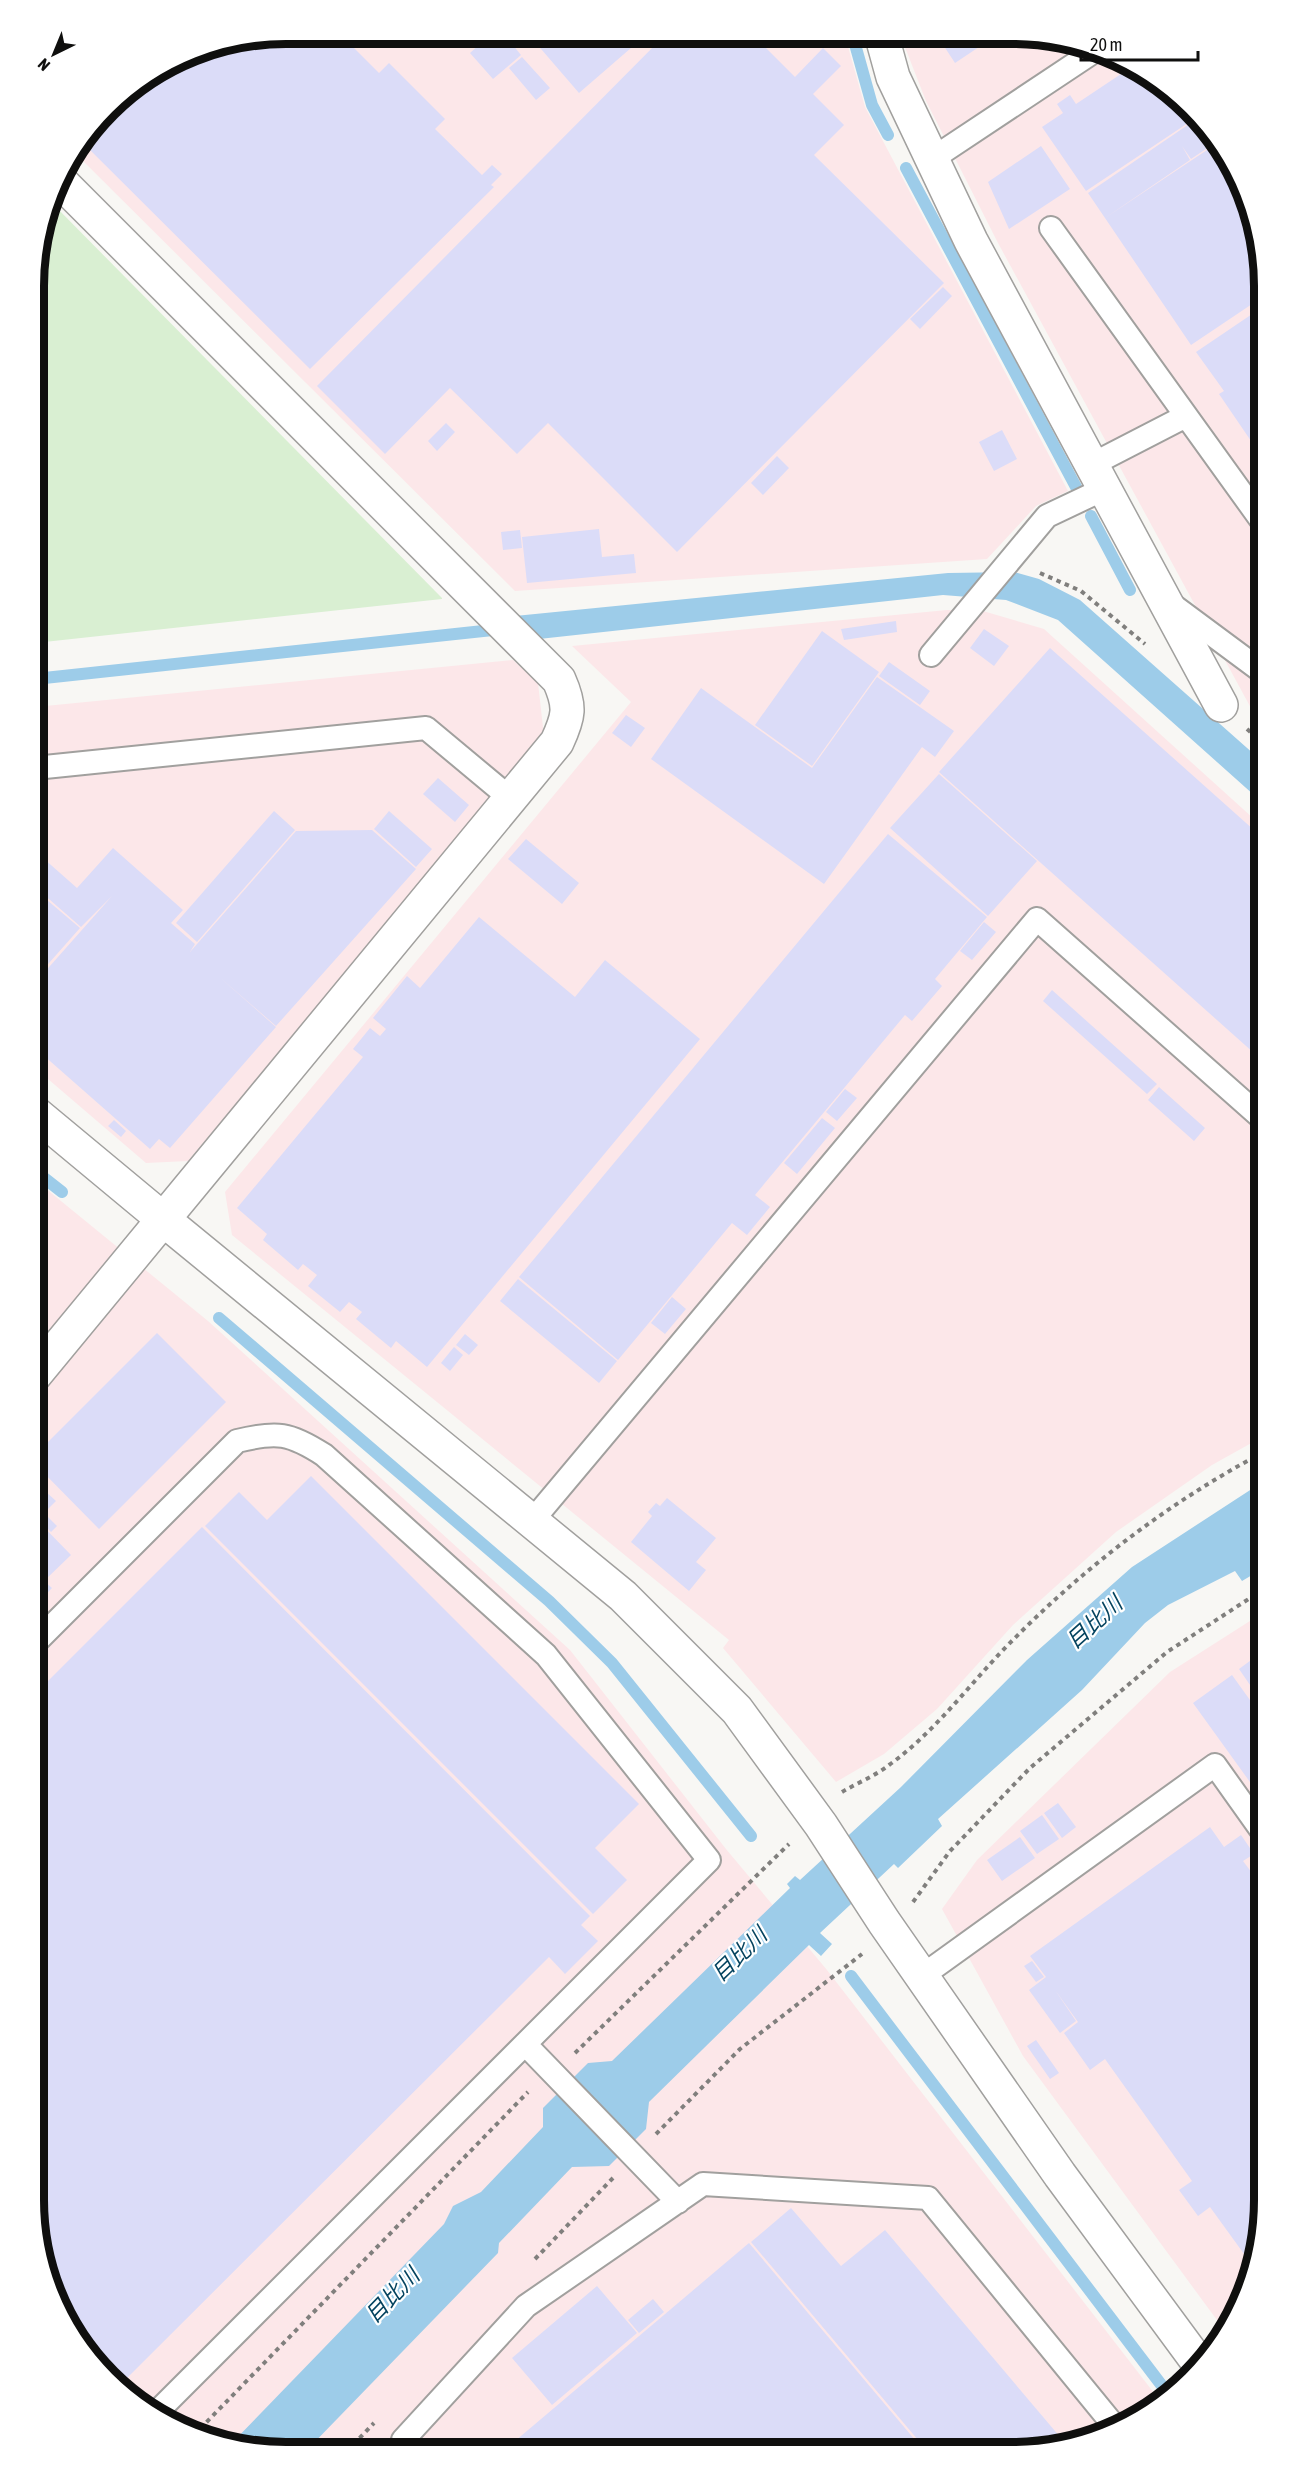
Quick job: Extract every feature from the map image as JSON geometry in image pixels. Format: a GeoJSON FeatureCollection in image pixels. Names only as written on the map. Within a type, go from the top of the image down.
{"type":"FeatureCollection","features":[{"type":"Feature","properties":{"kind":"street"},"geometry":{"type":"LineString","coordinates":[[884,44],[893,77],[971,241],[1221,705]]}},
{"type":"Feature","properties":{"kind":"street"},"geometry":{"type":"LineString","coordinates":[[44,1364],[557,742],[569,717],[566,696],[559,680],[65,186]]}},
{"type":"Feature","properties":{"kind":"street"},"geometry":{"type":"LineString","coordinates":[[44,1120],[623,1596],[686,1656],[737,1710],[815,1817],[1059,2175],[1195,2358]]}},
{"type":"Feature","properties":{"kind":"lane"},"geometry":{"type":"LineString","coordinates":[[932,159],[1088,56]]}},
{"type":"Feature","properties":{"kind":"lane"},"geometry":{"type":"LineString","coordinates":[[1051,228],[1254,510]]}},
{"type":"Feature","properties":{"kind":"lane"},"geometry":{"type":"LineString","coordinates":[[931,655],[1047,516],[1098,477],[1186,416]]}},
{"type":"Feature","properties":{"kind":"lane"},"geometry":{"type":"LineString","coordinates":[[1162,597],[1254,666]]}},
{"type":"Feature","properties":{"kind":"lane"},"geometry":{"type":"LineString","coordinates":[[44,767],[426,728],[510,798]]}},
{"type":"Feature","properties":{"kind":"lane"},"geometry":{"type":"LineString","coordinates":[[532,1521],[1037,919],[1254,1111]]}},
{"type":"Feature","properties":{"kind":"lane"},"geometry":{"type":"LineString","coordinates":[[44,1634],[237,1441],[262,1435],[296,1437],[324,1455],[546,1655],[709,1860],[162,2408]]}},
{"type":"Feature","properties":{"kind":"lane"},"geometry":{"type":"LineString","coordinates":[[922,1976],[1215,1765],[1254,1820]]}},
{"type":"Feature","properties":{"kind":"lane"},"geometry":{"type":"LineString","coordinates":[[525,2044],[678,2202]]}},
{"type":"Feature","properties":{"kind":"lane"},"geometry":{"type":"LineString","coordinates":[[403,2440],[526,2306],[703,2184],[928,2198],[1111,2421]]}},
{"type":"Feature","properties":{"kind":"path"},"geometry":{"type":"LineString","coordinates":[[1006,564],[1052,577],[1081,591],[1151,648]]}},
{"type":"Feature","properties":{"kind":"path"},"geometry":{"type":"LineString","coordinates":[[1221,705],[1254,735]]}},
{"type":"Feature","properties":{"kind":"path"},"geometry":{"type":"LineString","coordinates":[[201,2427],[520,2100],[554,2074],[815,1817],[889,1765],[941,1719],[1008,1645],[1120,1544],[1210,1480],[1254,1457]]}},
{"type":"Feature","properties":{"kind":"path"},"geometry":{"type":"LineString","coordinates":[[528,2266],[632,2154],[740,2049],[888,1927],[950,1851],[1030,1768],[1167,1652],[1254,1595]]}},
{"type":"Feature","properties":{"kind":"path"},"geometry":{"type":"LineString","coordinates":[[356,2442],[380,2417]]}},
{"type":"Feature","properties":{"kind":"shaded area"},"geometry":{"type":"Polygon","coordinates":[[[270,44],[847,44],[865,107],[1068,491],[1036,506],[987,559],[515,591],[80,158],[114,114],[151,84],[178,68],[208,56],[238,48],[270,44]]]}},
{"type":"Feature","properties":{"kind":"shaded area"},"geometry":{"type":"Polygon","coordinates":[[[904,44],[1027,44],[1059,48],[1089,56],[1119,68],[1146,84],[1183,114],[1213,151],[1229,178],[1241,208],[1249,238],[1254,286],[1254,714],[998,243],[926,101],[904,44]]]}},
{"type":"Feature","properties":{"kind":"shaded area"},"geometry":{"type":"Polygon","coordinates":[[[947,610],[983,611],[1044,629],[1254,819],[1254,1442],[1212,1465],[1116,1532],[1013,1625],[937,1709],[884,1754],[836,1782],[723,1648],[729,1640],[232,1235],[225,1192],[631,702],[572,646],[947,610]]]}},
{"type":"Feature","properties":{"kind":"shaded area"},"geometry":{"type":"Polygon","coordinates":[[[513,660],[538,683],[544,736],[188,1161],[146,1163],[44,1076],[44,706],[513,660]]]}},
{"type":"Feature","properties":{"kind":"shaded area"},"geometry":{"type":"Polygon","coordinates":[[[44,1187],[208,1321],[570,1650],[726,1849],[827,1970],[1155,2395],[1146,2402],[1119,2418],[1089,2430],[1059,2438],[1027,2442],[270,2442],[238,2438],[208,2430],[178,2418],[151,2402],[114,2372],[84,2335],[68,2308],[56,2278],[48,2248],[44,2216],[44,1187]]]}},
{"type":"Feature","properties":{"kind":"shaded area"},"geometry":{"type":"Polygon","coordinates":[[[1254,1618],[1254,2200],[1249,2248],[1241,2278],[1220,2324],[1023,2056],[942,1909],[977,1860],[1170,1672],[1254,1618]]]}},
{"type":"Feature","properties":{"kind":"green space"},"geometry":{"type":"Polygon","coordinates":[[[56,207],[442,598],[44,642],[44,270],[48,238],[56,207]]]}},
{"type":"Feature","properties":{"kind":"water"},"geometry":{"type":"Polygon","coordinates":[[[1014,572],[1039,579],[1080,600],[1254,754],[1254,795],[1058,620],[1006,600],[943,595],[539,639],[515,616],[948,573],[1014,572]]]}},
{"type":"Feature","properties":{"kind":"water","name":"目比川"},"geometry":{"type":"Polygon","coordinates":[[[1254,1488],[1254,1574],[1242,1581],[1235,1571],[1168,1605],[1145,1623],[1082,1690],[938,1819],[942,1826],[898,1868],[894,1864],[820,1933],[832,1944],[821,1956],[809,1945],[649,2102],[646,2129],[609,2166],[572,2167],[499,2243],[498,2253],[315,2442],[270,2442],[237,2438],[444,2224],[453,2206],[481,2192],[543,2127],[543,2108],[588,2063],[612,2061],[790,1888],[787,1884],[795,1876],[800,1880],[901,1787],[1027,1660],[1132,1567],[1254,1488]]]}},
{"type":"Feature","properties":{"kind":"building"},"geometry":{"type":"Polygon","coordinates":[[[270,44],[350,44],[379,73],[389,63],[445,119],[435,129],[482,175],[492,165],[502,174],[491,185],[494,187],[310,369],[87,147],[114,114],[151,84],[178,68],[208,56],[238,48],[270,44]]]}},
{"type":"Feature","properties":{"kind":"building"},"geometry":{"type":"Polygon","coordinates":[[[480,44],[512,44],[521,55],[493,79],[470,53],[480,44]]]}},
{"type":"Feature","properties":{"kind":"building"},"geometry":{"type":"Polygon","coordinates":[[[537,44],[636,44],[579,93],[537,44]]]}},
{"type":"Feature","properties":{"kind":"building"},"geometry":{"type":"Polygon","coordinates":[[[656,44],[762,44],[795,77],[823,48],[841,66],[813,94],[844,125],[814,155],[944,283],[677,552],[548,423],[517,454],[450,388],[385,454],[317,386],[656,44]]]}},
{"type":"Feature","properties":{"kind":"building"},"geometry":{"type":"Polygon","coordinates":[[[943,44],[984,44],[955,63],[943,44]]]}},
{"type":"Feature","properties":{"kind":"building"},"geometry":{"type":"Polygon","coordinates":[[[522,57],[550,88],[536,100],[509,68],[522,57]]]}},
{"type":"Feature","properties":{"kind":"building"},"geometry":{"type":"Polygon","coordinates":[[[1125,72],[1159,94],[1190,122],[1086,191],[1042,127],[1063,113],[1057,104],[1070,95],[1076,104],[1125,72]]]}},
{"type":"Feature","properties":{"kind":"building"},"geometry":{"type":"Polygon","coordinates":[[[1191,123],[1210,147],[1191,159],[1182,146],[1190,160],[1105,218],[1088,193],[1191,123]]]}},
{"type":"Feature","properties":{"kind":"building"},"geometry":{"type":"Polygon","coordinates":[[[1041,146],[1070,189],[1009,229],[988,182],[1041,146]]]}},
{"type":"Feature","properties":{"kind":"building"},"geometry":{"type":"Polygon","coordinates":[[[1210,148],[1229,178],[1241,208],[1249,238],[1254,303],[1191,345],[1105,218],[1210,148]]]}},
{"type":"Feature","properties":{"kind":"building"},"geometry":{"type":"Polygon","coordinates":[[[943,287],[952,296],[920,329],[910,319],[943,287]]]}},
{"type":"Feature","properties":{"kind":"building"},"geometry":{"type":"Polygon","coordinates":[[[1254,313],[1254,445],[1219,394],[1224,391],[1196,352],[1254,313]]]}},
{"type":"Feature","properties":{"kind":"building"},"geometry":{"type":"Polygon","coordinates":[[[446,423],[455,432],[437,451],[428,441],[446,423]]]}},
{"type":"Feature","properties":{"kind":"building"},"geometry":{"type":"Polygon","coordinates":[[[1002,430],[1017,459],[994,471],[979,442],[1002,430]]]}},
{"type":"Feature","properties":{"kind":"building"},"geometry":{"type":"Polygon","coordinates":[[[777,456],[789,468],[763,495],[751,483],[777,456]]]}},
{"type":"Feature","properties":{"kind":"building"},"geometry":{"type":"Polygon","coordinates":[[[599,529],[602,557],[634,554],[636,573],[527,583],[522,537],[599,529]]]}},
{"type":"Feature","properties":{"kind":"building"},"geometry":{"type":"Polygon","coordinates":[[[520,530],[522,548],[503,550],[501,532],[520,530]]]}},
{"type":"Feature","properties":{"kind":"building"},"geometry":{"type":"Polygon","coordinates":[[[896,621],[897,632],[844,640],[841,629],[896,621]]]}},
{"type":"Feature","properties":{"kind":"building"},"geometry":{"type":"Polygon","coordinates":[[[984,629],[1009,646],[994,666],[970,648],[984,629]]]}},
{"type":"Feature","properties":{"kind":"building"},"geometry":{"type":"Polygon","coordinates":[[[822,631],[879,672],[812,766],[755,725],[822,631]]]}},
{"type":"Feature","properties":{"kind":"building"},"geometry":{"type":"Polygon","coordinates":[[[1050,648],[1254,830],[1254,1053],[939,772],[1050,648]]]}},
{"type":"Feature","properties":{"kind":"building"},"geometry":{"type":"Polygon","coordinates":[[[889,662],[930,691],[920,705],[879,676],[889,662]]]}},
{"type":"Feature","properties":{"kind":"building"},"geometry":{"type":"Polygon","coordinates":[[[877,677],[954,731],[935,757],[922,747],[824,884],[651,759],[701,688],[812,768],[877,677]]]}},
{"type":"Feature","properties":{"kind":"building"},"geometry":{"type":"Polygon","coordinates":[[[626,715],[645,728],[631,747],[612,733],[626,715]]]}},
{"type":"Feature","properties":{"kind":"building"},"geometry":{"type":"Polygon","coordinates":[[[939,774],[1037,861],[988,916],[890,828],[939,774]]]}},
{"type":"Feature","properties":{"kind":"building"},"geometry":{"type":"Polygon","coordinates":[[[438,778],[469,805],[455,822],[423,794],[438,778]]]}},
{"type":"Feature","properties":{"kind":"building"},"geometry":{"type":"Polygon","coordinates":[[[274,811],[295,830],[197,942],[176,923],[274,811]]]}},
{"type":"Feature","properties":{"kind":"building"},"geometry":{"type":"Polygon","coordinates":[[[389,811],[432,849],[416,867],[374,829],[389,811]]]}},
{"type":"Feature","properties":{"kind":"building"},"geometry":{"type":"Polygon","coordinates":[[[372,830],[416,869],[276,1026],[217,975],[276,1027],[170,1148],[159,1139],[150,1149],[44,1056],[44,973],[112,896],[81,927],[44,895],[44,859],[77,888],[113,848],[183,910],[171,923],[195,944],[190,952],[296,831],[372,830]]]}},
{"type":"Feature","properties":{"kind":"building"},"geometry":{"type":"Polygon","coordinates":[[[888,834],[987,917],[935,979],[942,986],[912,1021],[905,1015],[755,1195],[770,1207],[747,1235],[732,1223],[618,1360],[519,1277],[888,834]]]}},
{"type":"Feature","properties":{"kind":"building"},"geometry":{"type":"Polygon","coordinates":[[[526,839],[579,883],[562,904],[508,859],[526,839]]]}},
{"type":"Feature","properties":{"kind":"building"},"geometry":{"type":"Polygon","coordinates":[[[44,897],[80,928],[44,969],[44,897]]]}},
{"type":"Feature","properties":{"kind":"building"},"geometry":{"type":"Polygon","coordinates":[[[479,917],[575,997],[605,960],[700,1039],[427,1367],[396,1341],[391,1348],[356,1319],[362,1312],[349,1302],[340,1312],[308,1286],[317,1275],[303,1264],[298,1270],[263,1240],[267,1234],[237,1208],[363,1057],[353,1049],[370,1028],[380,1036],[386,1029],[373,1018],[407,976],[420,988],[479,917]]]}},
{"type":"Feature","properties":{"kind":"building"},"geometry":{"type":"Polygon","coordinates":[[[984,922],[996,932],[972,960],[960,951],[984,922]]]}},
{"type":"Feature","properties":{"kind":"building"},"geometry":{"type":"Polygon","coordinates":[[[1052,990],[1157,1084],[1147,1094],[1043,1001],[1052,990]]]}},
{"type":"Feature","properties":{"kind":"building"},"geometry":{"type":"Polygon","coordinates":[[[1159,1087],[1205,1128],[1194,1141],[1148,1100],[1159,1087]]]}},
{"type":"Feature","properties":{"kind":"building"},"geometry":{"type":"Polygon","coordinates":[[[845,1089],[857,1098],[837,1121],[826,1112],[845,1089]]]}},
{"type":"Feature","properties":{"kind":"building"},"geometry":{"type":"Polygon","coordinates":[[[822,1118],[835,1128],[797,1174],[784,1163],[822,1118]]]}},
{"type":"Feature","properties":{"kind":"building"},"geometry":{"type":"Polygon","coordinates":[[[114,1120],[126,1131],[121,1137],[108,1126],[114,1120]]]}},
{"type":"Feature","properties":{"kind":"building"},"geometry":{"type":"Polygon","coordinates":[[[518,1279],[617,1361],[599,1383],[500,1301],[518,1279]]]}},
{"type":"Feature","properties":{"kind":"building"},"geometry":{"type":"Polygon","coordinates":[[[672,1297],[686,1309],[665,1334],[651,1323],[672,1297]]]}},
{"type":"Feature","properties":{"kind":"building"},"geometry":{"type":"Polygon","coordinates":[[[157,1333],[226,1402],[99,1529],[44,1473],[44,1446],[157,1333]]]}},
{"type":"Feature","properties":{"kind":"building"},"geometry":{"type":"Polygon","coordinates":[[[465,1334],[478,1345],[469,1355],[456,1345],[465,1334]]]}},
{"type":"Feature","properties":{"kind":"building"},"geometry":{"type":"Polygon","coordinates":[[[454,1347],[463,1355],[450,1371],[441,1363],[454,1347]]]}},
{"type":"Feature","properties":{"kind":"building"},"geometry":{"type":"Polygon","coordinates":[[[311,1476],[639,1804],[595,1848],[627,1880],[593,1914],[205,1526],[239,1492],[267,1520],[311,1476]]]}},
{"type":"Feature","properties":{"kind":"building"},"geometry":{"type":"Polygon","coordinates":[[[44,1490],[56,1501],[44,1513],[44,1490]]]}},
{"type":"Feature","properties":{"kind":"building"},"geometry":{"type":"Polygon","coordinates":[[[667,1498],[716,1538],[696,1562],[706,1570],[689,1591],[631,1542],[652,1516],[648,1512],[656,1503],[660,1506],[667,1498]]]}},
{"type":"Feature","properties":{"kind":"building"},"geometry":{"type":"Polygon","coordinates":[[[44,1515],[57,1526],[51,1532],[44,1525],[44,1515]]]}},
{"type":"Feature","properties":{"kind":"building"},"geometry":{"type":"Polygon","coordinates":[[[44,1527],[71,1555],[44,1581],[44,1527]]]}},
{"type":"Feature","properties":{"kind":"building"},"geometry":{"type":"Polygon","coordinates":[[[202,1527],[590,1916],[581,1925],[598,1941],[565,1974],[549,1957],[124,2381],[94,2348],[68,2308],[56,2278],[48,2248],[44,2216],[44,1685],[202,1527]]]}},
{"type":"Feature","properties":{"kind":"building"},"geometry":{"type":"Polygon","coordinates":[[[44,1581],[52,1588],[44,1596],[44,1581]]]}},
{"type":"Feature","properties":{"kind":"building"},"geometry":{"type":"Polygon","coordinates":[[[1254,1658],[1254,1691],[1239,1669],[1254,1658]]]}},
{"type":"Feature","properties":{"kind":"building"},"geometry":{"type":"Polygon","coordinates":[[[1232,1675],[1254,1706],[1254,1788],[1193,1703],[1232,1675]]]}},
{"type":"Feature","properties":{"kind":"building"},"geometry":{"type":"Polygon","coordinates":[[[1058,1803],[1076,1827],[1062,1838],[1044,1813],[1058,1803]]]}},
{"type":"Feature","properties":{"kind":"building"},"geometry":{"type":"Polygon","coordinates":[[[1042,1815],[1059,1839],[1037,1854],[1020,1831],[1042,1815]]]}},
{"type":"Feature","properties":{"kind":"building"},"geometry":{"type":"Polygon","coordinates":[[[1210,1827],[1224,1847],[1241,1835],[1254,1854],[1243,1861],[1254,1876],[1254,2200],[1246,2257],[1210,2207],[1198,2216],[1179,2190],[1192,2181],[1105,2059],[1090,2070],[1064,2033],[1078,2022],[1055,1990],[1076,2021],[1060,2033],[1029,1990],[1046,1977],[1030,1956],[1210,1827]]]}},
{"type":"Feature","properties":{"kind":"building"},"geometry":{"type":"Polygon","coordinates":[[[1020,1837],[1035,1858],[1002,1881],[987,1860],[1020,1837]]]}},
{"type":"Feature","properties":{"kind":"building"},"geometry":{"type":"Polygon","coordinates":[[[1032,1961],[1044,1977],[1036,1982],[1024,1966],[1032,1961]]]}},
{"type":"Feature","properties":{"kind":"building"},"geometry":{"type":"Polygon","coordinates":[[[1036,2040],[1059,2073],[1050,2079],[1027,2046],[1036,2040]]]}},
{"type":"Feature","properties":{"kind":"building"},"geometry":{"type":"Polygon","coordinates":[[[791,2208],[841,2266],[885,2230],[1061,2438],[1027,2442],[920,2442],[751,2242],[791,2208]]]}},
{"type":"Feature","properties":{"kind":"building"},"geometry":{"type":"Polygon","coordinates":[[[749,2243],[917,2442],[514,2442],[749,2243]]]}},
{"type":"Feature","properties":{"kind":"building"},"geometry":{"type":"Polygon","coordinates":[[[597,2286],[637,2333],[552,2405],[512,2358],[597,2286]]]}},
{"type":"Feature","properties":{"kind":"building"},"geometry":{"type":"Polygon","coordinates":[[[653,2299],[664,2312],[639,2333],[628,2320],[653,2299]]]}},
{"type":"Feature","properties":{"kind":"waterway"},"geometry":{"type":"LineString","coordinates":[[855,44],[872,105],[888,135]]}},
{"type":"Feature","properties":{"kind":"waterway"},"geometry":{"type":"LineString","coordinates":[[906,168],[1076,487]]}},
{"type":"Feature","properties":{"kind":"waterway"},"geometry":{"type":"LineString","coordinates":[[1091,516],[1130,590]]}},
{"type":"Feature","properties":{"kind":"waterway"},"geometry":{"type":"LineString","coordinates":[[44,678],[502,629]]}},
{"type":"Feature","properties":{"kind":"waterway"},"geometry":{"type":"LineString","coordinates":[[44,1178],[62,1192]]}},
{"type":"Feature","properties":{"kind":"waterway"},"geometry":{"type":"LineString","coordinates":[[219,1318],[549,1601],[612,1663],[751,1836]]}},
{"type":"Feature","properties":{"kind":"waterway"},"geometry":{"type":"LineString","coordinates":[[851,1976],[1164,2388]]}}]}
